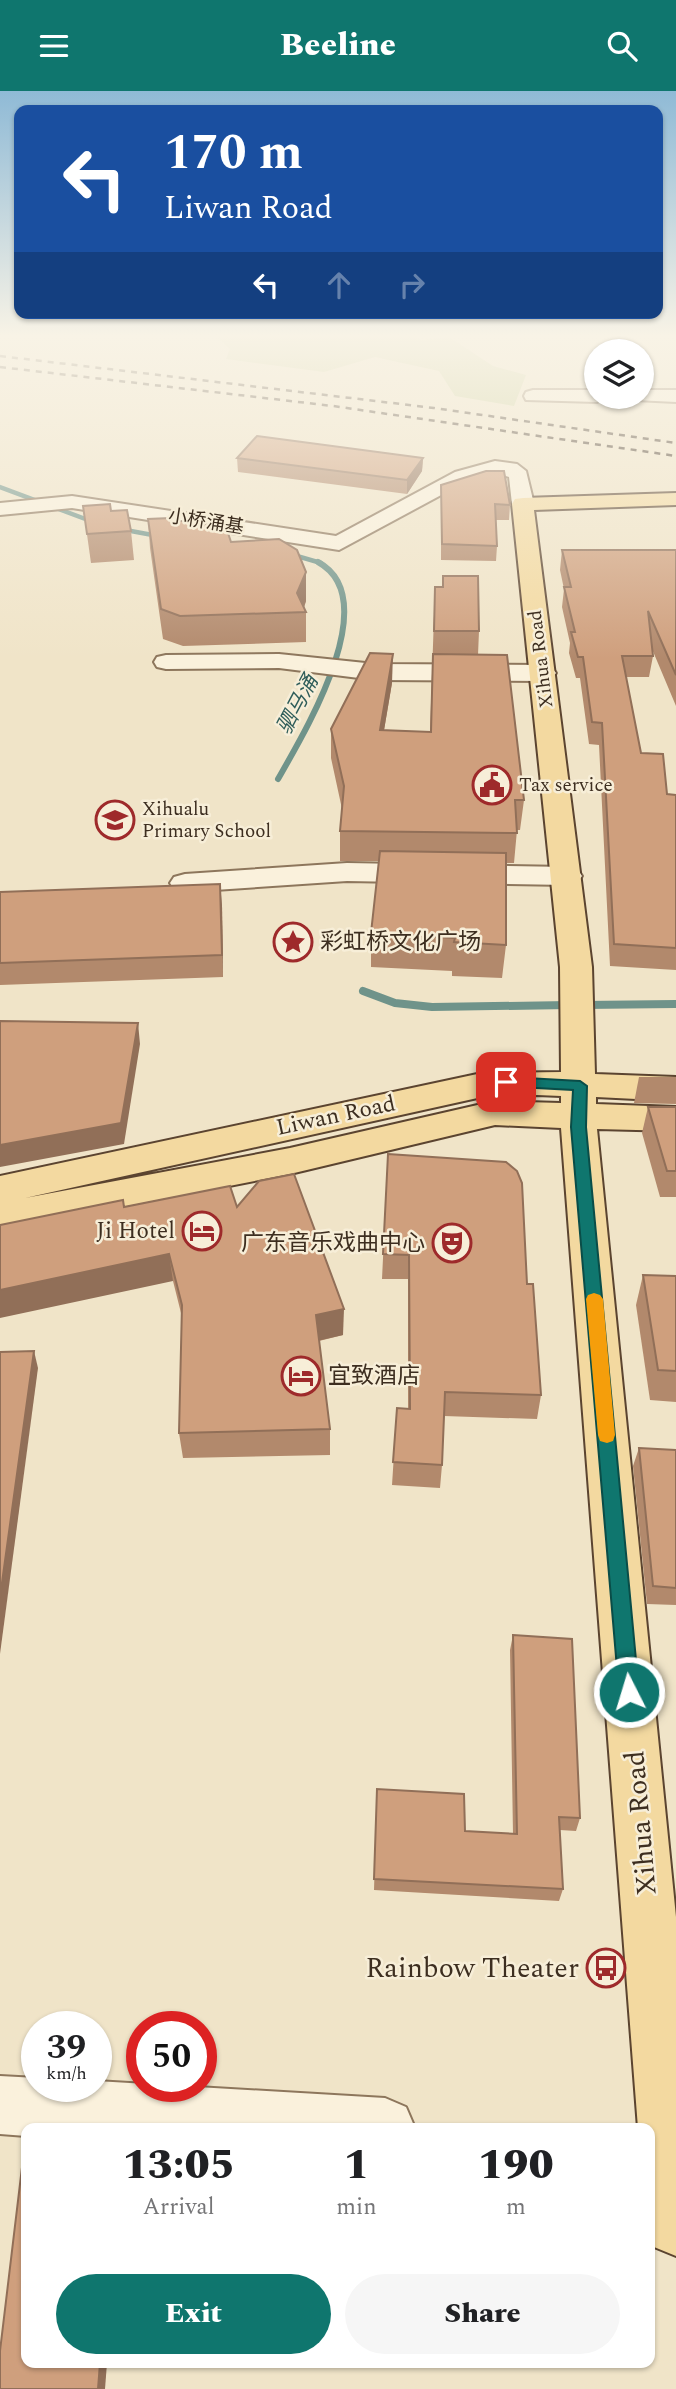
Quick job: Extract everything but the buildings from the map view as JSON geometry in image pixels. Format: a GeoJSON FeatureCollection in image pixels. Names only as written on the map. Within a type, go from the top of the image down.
{"type":"FeatureCollection","features":[{"type":"Feature","properties":{"kind":"main road"},"geometry":{"type":"LineString","coordinates":[[523,504],[676,499]]}},
{"type":"Feature","properties":{"kind":"main road","name":"Xihua Road"},"geometry":{"type":"LineString","coordinates":[[523,504],[576,967],[579,1101],[659,2145],[676,2225]]}},
{"type":"Feature","properties":{"kind":"main road","name":"Liwan Road"},"geometry":{"type":"LineString","coordinates":[[0,1190],[489,1099],[579,1101],[676,1089]]}},
{"type":"Feature","properties":{"kind":"main road","name":"Liwan Road"},"geometry":{"type":"LineString","coordinates":[[0,1217],[290,1161],[489,1099]]}},
{"type":"Feature","properties":{"kind":"main road","name":"Liwan Road"},"geometry":{"type":"LineString","coordinates":[[579,1101],[676,1119]]}},
{"type":"Feature","properties":{"kind":"street","name":"小桥涌基"},"geometry":{"type":"LineString","coordinates":[[10,508],[72,502],[339,543],[462,476],[495,467],[510,468],[519,475],[523,504]]}},
{"type":"Feature","properties":{"kind":"street"},"geometry":{"type":"LineString","coordinates":[[166,662],[279,661],[374,672],[543,673]]}},
{"type":"Feature","properties":{"kind":"street"},"geometry":{"type":"LineString","coordinates":[[185,883],[347,872],[567,876]]}},
{"type":"Feature","properties":{"kind":"street"},"geometry":{"type":"LineString","coordinates":[[0,2105],[301,2123]]}},
{"type":"Feature","properties":{"kind":"waterway","name":"驷马涌"},"geometry":{"type":"LineString","coordinates":[[0,487],[96,523]]}},
{"type":"Feature","properties":{"kind":"waterway","name":"驷马涌"},"geometry":{"type":"LineString","coordinates":[[120,529],[158,536]]}},
{"type":"Feature","properties":{"kind":"waterway","name":"驷马涌"},"geometry":{"type":"LineString","coordinates":[[290,554],[318,562]]}},
{"type":"Feature","properties":{"kind":"waterway","name":"驷马涌"},"geometry":{"type":"LineString","coordinates":[[278,779],[320,701],[342,635],[344,605],[337,580],[318,562]]}},
{"type":"Feature","properties":{"kind":"waterway","name":"驷马涌"},"geometry":{"type":"LineString","coordinates":[[363,991],[395,1003],[432,1007],[569,1005]]}},
{"type":"Feature","properties":{"kind":"waterway","name":"驷马涌"},"geometry":{"type":"LineString","coordinates":[[583,1005],[676,1004]]}},
{"type":"Feature","properties":{"kind":"railway"},"geometry":{"type":"LineString","coordinates":[[595,444],[676,456]]}},
{"type":"Feature","properties":{"kind":"slow traffic"},"geometry":{"type":"LineString","coordinates":[[594,1299],[607,1435]]}},
{"type":"Feature","properties":{"kind":"place","name":"Tax service"},"geometry":{"type":"Point","coordinates":[492,785]}},
{"type":"Feature","properties":{"kind":"place","name":"Xihualu Primary School"},"geometry":{"type":"Point","coordinates":[115,820]}},
{"type":"Feature","properties":{"kind":"place","name":"彩虹桥文化广场"},"geometry":{"type":"Point","coordinates":[293,942]}},
{"type":"Feature","properties":{"kind":"place","name":"Ji Hotel"},"geometry":{"type":"Point","coordinates":[202,1231]}},
{"type":"Feature","properties":{"kind":"place","name":"广东音乐戏曲中心"},"geometry":{"type":"Point","coordinates":[452,1243]}},
{"type":"Feature","properties":{"kind":"place","name":"宜致酒店"},"geometry":{"type":"Point","coordinates":[301,1376]}},
{"type":"Feature","properties":{"kind":"place","name":"Rainbow Theater"},"geometry":{"type":"Point","coordinates":[606,1968]}},
{"type":"Feature","properties":{"kind":"route"},"geometry":{"type":"LineString","coordinates":[[506,1082],[580,1086],[578,1116],[629,1692]]}}]}
